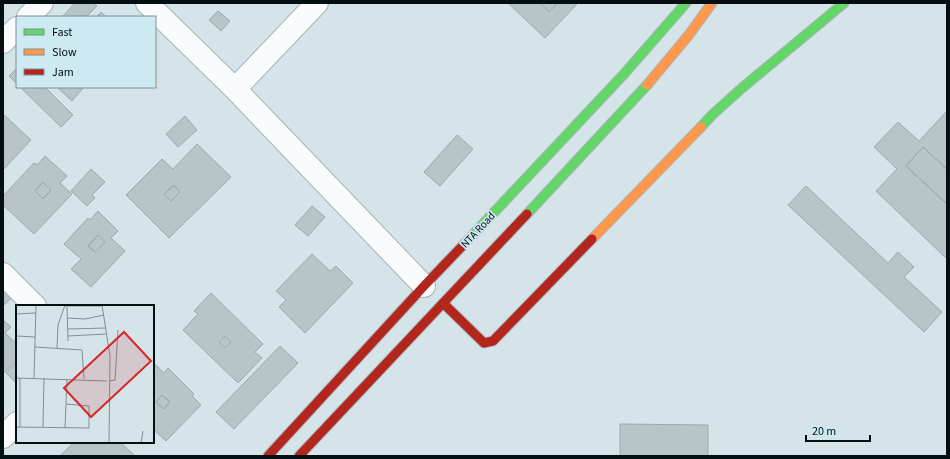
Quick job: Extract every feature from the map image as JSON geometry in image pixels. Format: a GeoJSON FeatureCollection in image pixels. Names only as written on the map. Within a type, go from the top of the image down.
{"type":"FeatureCollection","features":[{"type":"Feature","properties":{"kind":"main road","name":"NTA Road"},"geometry":{"type":"LineString","coordinates":[[268,456],[424,286],[624,74],[686,3]]}},
{"type":"Feature","properties":{"kind":"main road"},"geometry":{"type":"LineString","coordinates":[[299,456],[640,94],[688,36],[712,3]]}},
{"type":"Feature","properties":{"kind":"main road"},"geometry":{"type":"LineString","coordinates":[[443,303],[484,343],[493,341],[712,116],[742,88],[844,3]]}},
{"type":"Feature","properties":{"kind":"street"},"geometry":{"type":"LineString","coordinates":[[29,16],[42,3]]}},
{"type":"Feature","properties":{"kind":"street"},"geometry":{"type":"LineString","coordinates":[[147,3],[235,89],[424,286]]}},
{"type":"Feature","properties":{"kind":"street"},"geometry":{"type":"LineString","coordinates":[[235,89],[317,3]]}},
{"type":"Feature","properties":{"kind":"street"},"geometry":{"type":"LineString","coordinates":[[3,42],[16,29]]}},
{"type":"Feature","properties":{"kind":"street"},"geometry":{"type":"LineString","coordinates":[[3,274],[34,305]]}},
{"type":"Feature","properties":{"kind":"street"},"geometry":{"type":"LineString","coordinates":[[3,437],[16,424]]}},
{"type":"Feature","properties":{"kind":"building"},"geometry":{"type":"Polygon","coordinates":[[[75,3],[93,3],[97,6],[87,16],[63,16],[75,3]]]}},
{"type":"Feature","properties":{"kind":"building"},"geometry":{"type":"Polygon","coordinates":[[[508,3],[540,3],[549,12],[556,5],[555,3],[578,3],[545,38],[508,3]]]}},
{"type":"Feature","properties":{"kind":"building"},"geometry":{"type":"Polygon","coordinates":[[[540,3],[555,3],[556,5],[549,12],[540,3]]]}},
{"type":"Feature","properties":{"kind":"building"},"geometry":{"type":"Polygon","coordinates":[[[218,11],[230,21],[221,31],[209,20],[218,11]]]}},
{"type":"Feature","properties":{"kind":"building"},"geometry":{"type":"Polygon","coordinates":[[[101,12],[105,16],[97,16],[101,12]]]}},
{"type":"Feature","properties":{"kind":"building"},"geometry":{"type":"Polygon","coordinates":[[[16,69],[16,83],[9,76],[16,69]]]}},
{"type":"Feature","properties":{"kind":"building"},"geometry":{"type":"Polygon","coordinates":[[[21,88],[46,88],[73,115],[61,127],[21,88]]]}},
{"type":"Feature","properties":{"kind":"building"},"geometry":{"type":"Polygon","coordinates":[[[58,88],[83,88],[72,101],[58,88]]]}},
{"type":"Feature","properties":{"kind":"building"},"geometry":{"type":"Polygon","coordinates":[[[947,111],[947,169],[923,147],[906,166],[947,204],[947,259],[876,191],[897,169],[874,147],[898,122],[919,141],[947,111]]]}},
{"type":"Feature","properties":{"kind":"building"},"geometry":{"type":"Polygon","coordinates":[[[3,114],[31,140],[3,170],[3,114]]]}},
{"type":"Feature","properties":{"kind":"building"},"geometry":{"type":"Polygon","coordinates":[[[185,116],[197,130],[178,147],[166,134],[185,116]]]}},
{"type":"Feature","properties":{"kind":"building"},"geometry":{"type":"Polygon","coordinates":[[[457,135],[473,149],[440,186],[424,172],[457,135]]]}},
{"type":"Feature","properties":{"kind":"building"},"geometry":{"type":"Polygon","coordinates":[[[197,144],[231,177],[169,238],[126,195],[162,159],[173,169],[197,144]],[[174,185],[164,194],[171,201],[180,192],[174,185]]]}},
{"type":"Feature","properties":{"kind":"building"},"geometry":{"type":"Polygon","coordinates":[[[923,147],[947,169],[947,204],[906,166],[923,147]]]}},
{"type":"Feature","properties":{"kind":"building"},"geometry":{"type":"Polygon","coordinates":[[[45,156],[67,176],[60,183],[72,194],[34,234],[3,205],[3,196],[34,163],[37,165],[45,156]],[[43,182],[35,191],[43,199],[51,190],[43,182]]]}},
{"type":"Feature","properties":{"kind":"building"},"geometry":{"type":"Polygon","coordinates":[[[91,169],[105,182],[92,195],[95,198],[87,206],[71,191],[91,169]]]}},
{"type":"Feature","properties":{"kind":"building"},"geometry":{"type":"Polygon","coordinates":[[[43,182],[51,190],[43,199],[35,191],[43,182]]]}},
{"type":"Feature","properties":{"kind":"building"},"geometry":{"type":"Polygon","coordinates":[[[174,185],[180,192],[171,201],[164,194],[174,185]]]}},
{"type":"Feature","properties":{"kind":"building"},"geometry":{"type":"Polygon","coordinates":[[[806,186],[888,263],[898,252],[914,267],[904,277],[942,312],[924,332],[788,205],[806,186]]]}},
{"type":"Feature","properties":{"kind":"building"},"geometry":{"type":"Polygon","coordinates":[[[312,206],[325,217],[308,236],[295,225],[312,206]]]}},
{"type":"Feature","properties":{"kind":"building"},"geometry":{"type":"Polygon","coordinates":[[[98,211],[118,231],[111,238],[125,251],[91,287],[71,269],[81,259],[64,244],[88,218],[90,220],[98,211]],[[98,235],[88,246],[95,252],[105,242],[98,235]]]}},
{"type":"Feature","properties":{"kind":"building"},"geometry":{"type":"Polygon","coordinates":[[[98,235],[105,242],[95,252],[88,246],[98,235]]]}},
{"type":"Feature","properties":{"kind":"building"},"geometry":{"type":"Polygon","coordinates":[[[312,254],[330,271],[336,266],[353,283],[305,333],[279,307],[286,300],[276,291],[312,254]]]}},
{"type":"Feature","properties":{"kind":"building"},"geometry":{"type":"Polygon","coordinates":[[[9,287],[16,294],[3,306],[3,294],[9,287]]]}},
{"type":"Feature","properties":{"kind":"building"},"geometry":{"type":"Polygon","coordinates":[[[211,293],[263,344],[255,352],[262,358],[238,383],[183,330],[198,314],[194,311],[211,293]],[[225,336],[219,342],[225,348],[231,342],[225,336]]]}},
{"type":"Feature","properties":{"kind":"building"},"geometry":{"type":"Polygon","coordinates":[[[3,320],[11,327],[5,333],[16,343],[16,360],[3,374],[3,320]]]}},
{"type":"Feature","properties":{"kind":"building"},"geometry":{"type":"Polygon","coordinates":[[[225,336],[231,342],[225,348],[219,342],[225,336]]]}},
{"type":"Feature","properties":{"kind":"building"},"geometry":{"type":"Polygon","coordinates":[[[280,346],[298,363],[234,429],[216,412],[280,346]]]}},
{"type":"Feature","properties":{"kind":"building"},"geometry":{"type":"Polygon","coordinates":[[[16,362],[16,383],[6,373],[16,362]]]}},
{"type":"Feature","properties":{"kind":"building"},"geometry":{"type":"Polygon","coordinates":[[[154,363],[164,373],[168,368],[194,394],[192,396],[201,405],[166,441],[154,430],[154,363]],[[162,395],[156,402],[164,409],[170,402],[162,395]]]}},
{"type":"Feature","properties":{"kind":"building"},"geometry":{"type":"Polygon","coordinates":[[[162,395],[170,402],[164,409],[156,402],[162,395]]]}},
{"type":"Feature","properties":{"kind":"building"},"geometry":{"type":"Polygon","coordinates":[[[620,424],[708,425],[708,456],[620,456],[620,424]]]}},
{"type":"Feature","properties":{"kind":"building"},"geometry":{"type":"Polygon","coordinates":[[[73,443],[121,443],[135,456],[60,456],[73,443]]]}},
{"type":"Feature","properties":{"kind":"traffic: fast"},"geometry":{"type":"LineString","coordinates":[[469,239],[624,74],[686,3]]}},
{"type":"Feature","properties":{"kind":"traffic: fast"},"geometry":{"type":"LineString","coordinates":[[701,127],[742,88],[844,3]]}},
{"type":"Feature","properties":{"kind":"traffic: fast"},"geometry":{"type":"LineString","coordinates":[[527,214],[647,85]]}},
{"type":"Feature","properties":{"kind":"traffic: slow"},"geometry":{"type":"LineString","coordinates":[[647,85],[688,36],[712,3]]}},
{"type":"Feature","properties":{"kind":"traffic: slow"},"geometry":{"type":"LineString","coordinates":[[592,239],[701,127]]}},
{"type":"Feature","properties":{"kind":"traffic: jam"},"geometry":{"type":"LineString","coordinates":[[299,456],[527,214]]}},
{"type":"Feature","properties":{"kind":"traffic: jam"},"geometry":{"type":"LineString","coordinates":[[268,456],[469,239]]}},
{"type":"Feature","properties":{"kind":"traffic: jam"},"geometry":{"type":"LineString","coordinates":[[443,303],[484,343],[493,341],[592,239]]}}]}
